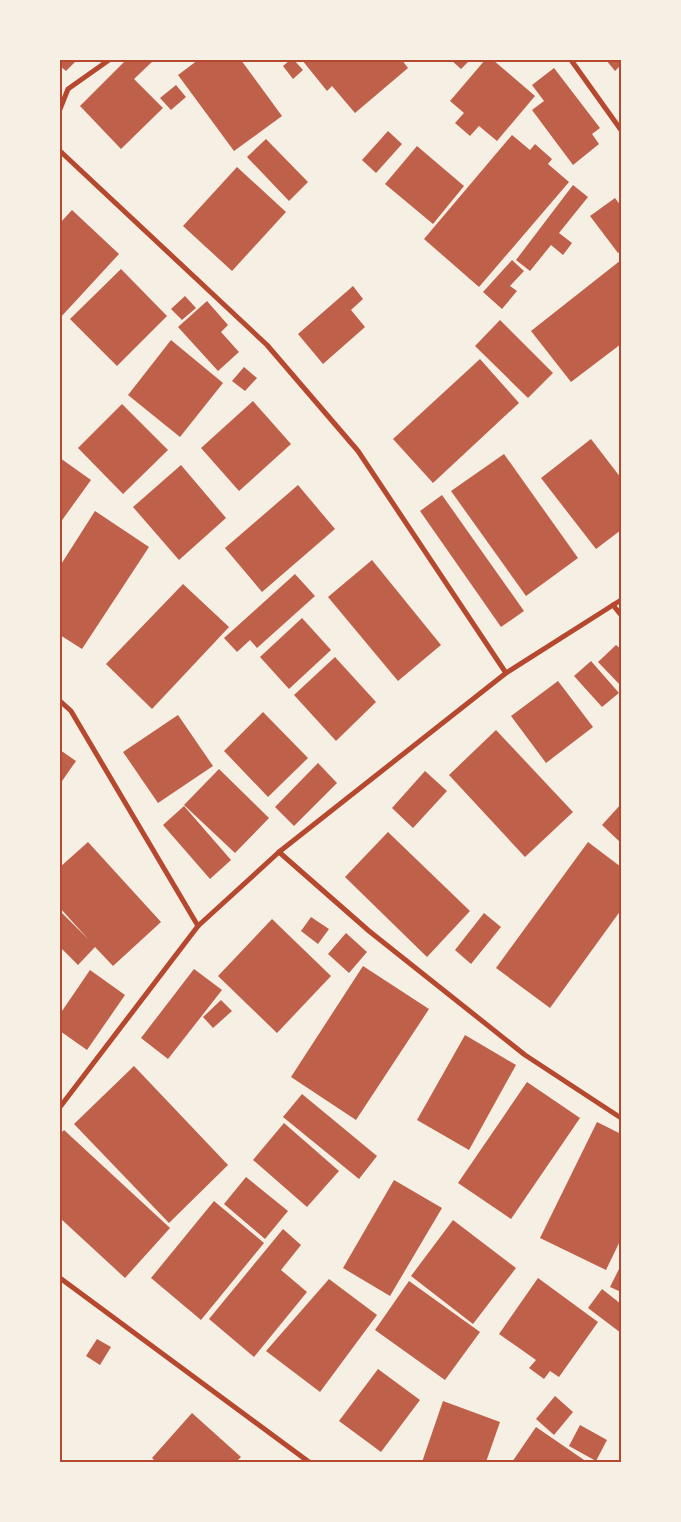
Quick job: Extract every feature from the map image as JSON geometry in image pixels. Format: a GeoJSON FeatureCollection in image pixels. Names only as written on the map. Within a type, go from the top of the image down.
{"type":"FeatureCollection","features":[{"type":"Feature","properties":{"kind":"street"},"geometry":{"type":"LineString","coordinates":[[60,109],[68,90],[109,60]]}},
{"type":"Feature","properties":{"kind":"street"},"geometry":{"type":"LineString","coordinates":[[571,60],[621,130]]}},
{"type":"Feature","properties":{"kind":"street"},"geometry":{"type":"LineString","coordinates":[[60,151],[267,345],[358,451],[506,673]]}},
{"type":"Feature","properties":{"kind":"street"},"geometry":{"type":"LineString","coordinates":[[60,1107],[198,926],[279,852],[506,673],[621,600]]}},
{"type":"Feature","properties":{"kind":"street"},"geometry":{"type":"LineString","coordinates":[[613,605],[621,615]]}},
{"type":"Feature","properties":{"kind":"street"},"geometry":{"type":"LineString","coordinates":[[60,701],[71,711],[198,926]]}},
{"type":"Feature","properties":{"kind":"street"},"geometry":{"type":"LineString","coordinates":[[279,852],[369,931],[525,1055],[621,1118]]}},
{"type":"Feature","properties":{"kind":"street"},"geometry":{"type":"LineString","coordinates":[[60,1278],[309,1462]]}},
{"type":"Feature","properties":{"kind":"building"},"geometry":{"type":"Polygon","coordinates":[[[60,60],[77,60],[66,71],[60,66],[60,60]]]}},
{"type":"Feature","properties":{"kind":"building"},"geometry":{"type":"Polygon","coordinates":[[[126,60],[154,60],[134,79],[163,108],[121,149],[80,106],[126,60]]]}},
{"type":"Feature","properties":{"kind":"building"},"geometry":{"type":"Polygon","coordinates":[[[198,60],[241,60],[282,116],[234,151],[178,75],[198,60]]]}},
{"type":"Feature","properties":{"kind":"building"},"geometry":{"type":"Polygon","coordinates":[[[290,60],[294,60],[303,70],[293,79],[283,66],[290,60]]]}},
{"type":"Feature","properties":{"kind":"building"},"geometry":{"type":"Polygon","coordinates":[[[302,60],[402,60],[408,68],[355,113],[332,86],[327,91],[302,60]]]}},
{"type":"Feature","properties":{"kind":"building"},"geometry":{"type":"Polygon","coordinates":[[[451,60],[470,60],[461,69],[451,60]]]}},
{"type":"Feature","properties":{"kind":"building"},"geometry":{"type":"Polygon","coordinates":[[[485,60],[493,60],[535,96],[497,141],[479,126],[470,136],[455,123],[464,113],[450,101],[485,60]]]}},
{"type":"Feature","properties":{"kind":"building"},"geometry":{"type":"Polygon","coordinates":[[[606,60],[621,60],[621,65],[615,71],[606,60]]]}},
{"type":"Feature","properties":{"kind":"building"},"geometry":{"type":"Polygon","coordinates":[[[554,68],[600,128],[592,134],[599,144],[573,165],[532,110],[544,101],[532,85],[554,68]]]}},
{"type":"Feature","properties":{"kind":"building"},"geometry":{"type":"Polygon","coordinates":[[[176,85],[186,97],[171,110],[160,98],[176,85]]]}},
{"type":"Feature","properties":{"kind":"building"},"geometry":{"type":"Polygon","coordinates":[[[388,131],[402,144],[376,173],[362,160],[388,131]]]}},
{"type":"Feature","properties":{"kind":"building"},"geometry":{"type":"Polygon","coordinates":[[[512,135],[530,150],[535,144],[552,159],[548,164],[569,182],[479,287],[424,239],[512,135]]]}},
{"type":"Feature","properties":{"kind":"building"},"geometry":{"type":"Polygon","coordinates":[[[266,139],[308,182],[289,201],[247,157],[266,139]]]}},
{"type":"Feature","properties":{"kind":"building"},"geometry":{"type":"Polygon","coordinates":[[[417,146],[464,186],[433,224],[385,184],[417,146]]]}},
{"type":"Feature","properties":{"kind":"building"},"geometry":{"type":"Polygon","coordinates":[[[237,167],[286,212],[232,271],[183,226],[237,167]]]}},
{"type":"Feature","properties":{"kind":"building"},"geometry":{"type":"Polygon","coordinates":[[[573,185],[588,197],[559,233],[572,243],[563,255],[551,245],[530,271],[516,260],[573,185]]]}},
{"type":"Feature","properties":{"kind":"building"},"geometry":{"type":"Polygon","coordinates":[[[615,198],[621,206],[621,251],[618,253],[590,216],[615,198]]]}},
{"type":"Feature","properties":{"kind":"building"},"geometry":{"type":"Polygon","coordinates":[[[72,210],[119,254],[60,318],[60,223],[72,210]]]}},
{"type":"Feature","properties":{"kind":"building"},"geometry":{"type":"Polygon","coordinates":[[[512,260],[524,271],[510,286],[517,291],[502,309],[483,292],[512,260]]]}},
{"type":"Feature","properties":{"kind":"building"},"geometry":{"type":"Polygon","coordinates":[[[621,260],[621,344],[571,382],[531,331],[621,260]]]}},
{"type":"Feature","properties":{"kind":"building"},"geometry":{"type":"Polygon","coordinates":[[[121,269],[167,316],[117,366],[70,319],[121,269]]]}},
{"type":"Feature","properties":{"kind":"building"},"geometry":{"type":"Polygon","coordinates":[[[353,286],[363,299],[351,310],[365,327],[323,364],[298,334],[353,286]]]}},
{"type":"Feature","properties":{"kind":"building"},"geometry":{"type":"Polygon","coordinates":[[[185,296],[196,308],[182,320],[171,309],[185,296]]]}},
{"type":"Feature","properties":{"kind":"building"},"geometry":{"type":"Polygon","coordinates":[[[207,301],[228,325],[221,332],[239,352],[218,371],[178,327],[207,301]]]}},
{"type":"Feature","properties":{"kind":"building"},"geometry":{"type":"Polygon","coordinates":[[[500,320],[553,373],[528,398],[475,346],[500,320]]]}},
{"type":"Feature","properties":{"kind":"building"},"geometry":{"type":"Polygon","coordinates":[[[171,340],[223,383],[180,437],[128,395],[171,340]]]}},
{"type":"Feature","properties":{"kind":"building"},"geometry":{"type":"Polygon","coordinates":[[[480,359],[519,403],[433,483],[393,439],[480,359]]]}},
{"type":"Feature","properties":{"kind":"building"},"geometry":{"type":"Polygon","coordinates":[[[244,367],[257,378],[245,391],[232,381],[244,367]]]}},
{"type":"Feature","properties":{"kind":"building"},"geometry":{"type":"Polygon","coordinates":[[[253,401],[291,444],[239,491],[201,448],[253,401]]]}},
{"type":"Feature","properties":{"kind":"building"},"geometry":{"type":"Polygon","coordinates":[[[122,404],[168,450],[123,494],[78,448],[122,404]]]}},
{"type":"Feature","properties":{"kind":"building"},"geometry":{"type":"Polygon","coordinates":[[[591,439],[621,478],[621,530],[596,549],[541,478],[591,439]]]}},
{"type":"Feature","properties":{"kind":"building"},"geometry":{"type":"Polygon","coordinates":[[[504,454],[578,558],[526,596],[451,491],[504,454]]]}},
{"type":"Feature","properties":{"kind":"building"},"geometry":{"type":"Polygon","coordinates":[[[60,458],[91,480],[60,523],[60,458]]]}},
{"type":"Feature","properties":{"kind":"building"},"geometry":{"type":"Polygon","coordinates":[[[181,465],[226,518],[179,560],[133,507],[181,465]]]}},
{"type":"Feature","properties":{"kind":"building"},"geometry":{"type":"Polygon","coordinates":[[[298,485],[335,529],[262,592],[225,548],[298,485]]]}},
{"type":"Feature","properties":{"kind":"building"},"geometry":{"type":"Polygon","coordinates":[[[442,495],[524,611],[501,627],[420,511],[442,495]]]}},
{"type":"Feature","properties":{"kind":"building"},"geometry":{"type":"Polygon","coordinates":[[[95,511],[149,547],[82,649],[60,635],[60,566],[95,511]]]}},
{"type":"Feature","properties":{"kind":"building"},"geometry":{"type":"Polygon","coordinates":[[[372,560],[441,645],[398,681],[328,597],[372,560]]]}},
{"type":"Feature","properties":{"kind":"building"},"geometry":{"type":"Polygon","coordinates":[[[295,574],[315,596],[257,648],[250,640],[237,652],[224,638],[295,574]]]}},
{"type":"Feature","properties":{"kind":"building"},"geometry":{"type":"Polygon","coordinates":[[[183,584],[229,627],[152,709],[106,664],[183,584]]]}},
{"type":"Feature","properties":{"kind":"building"},"geometry":{"type":"Polygon","coordinates":[[[302,618],[331,650],[289,689],[260,657],[302,618]]]}},
{"type":"Feature","properties":{"kind":"building"},"geometry":{"type":"Polygon","coordinates":[[[616,645],[621,649],[621,686],[598,662],[616,645]]]}},
{"type":"Feature","properties":{"kind":"building"},"geometry":{"type":"Polygon","coordinates":[[[335,657],[376,702],[336,741],[294,695],[335,657]]]}},
{"type":"Feature","properties":{"kind":"building"},"geometry":{"type":"Polygon","coordinates":[[[591,661],[619,693],[602,707],[574,676],[591,661]]]}},
{"type":"Feature","properties":{"kind":"building"},"geometry":{"type":"Polygon","coordinates":[[[558,681],[593,727],[546,763],[511,716],[558,681]]]}},
{"type":"Feature","properties":{"kind":"building"},"geometry":{"type":"Polygon","coordinates":[[[263,712],[308,758],[268,797],[224,751],[263,712]]]}},
{"type":"Feature","properties":{"kind":"building"},"geometry":{"type":"Polygon","coordinates":[[[178,715],[213,766],[158,803],[123,752],[178,715]]]}},
{"type":"Feature","properties":{"kind":"building"},"geometry":{"type":"Polygon","coordinates":[[[496,730],[573,812],[525,857],[449,775],[496,730]]]}},
{"type":"Feature","properties":{"kind":"building"},"geometry":{"type":"Polygon","coordinates":[[[60,750],[76,761],[60,784],[60,750]]]}},
{"type":"Feature","properties":{"kind":"building"},"geometry":{"type":"Polygon","coordinates":[[[318,763],[337,783],[294,826],[275,807],[318,763]]]}},
{"type":"Feature","properties":{"kind":"building"},"geometry":{"type":"Polygon","coordinates":[[[219,769],[269,818],[235,853],[184,805],[219,769]]]}},
{"type":"Feature","properties":{"kind":"building"},"geometry":{"type":"Polygon","coordinates":[[[425,771],[447,791],[413,828],[392,808],[425,771]]]}},
{"type":"Feature","properties":{"kind":"building"},"geometry":{"type":"Polygon","coordinates":[[[621,804],[621,843],[602,825],[621,804]]]}},
{"type":"Feature","properties":{"kind":"building"},"geometry":{"type":"Polygon","coordinates":[[[184,806],[231,860],[210,879],[163,825],[184,806]]]}},
{"type":"Feature","properties":{"kind":"building"},"geometry":{"type":"Polygon","coordinates":[[[388,832],[470,911],[427,957],[345,877],[388,832]]]}},
{"type":"Feature","properties":{"kind":"building"},"geometry":{"type":"Polygon","coordinates":[[[88,842],[161,922],[113,966],[95,947],[78,965],[60,947],[60,911],[89,940],[60,908],[60,867],[88,842]]]}},
{"type":"Feature","properties":{"kind":"building"},"geometry":{"type":"Polygon","coordinates":[[[588,842],[621,867],[621,910],[550,1008],[496,968],[588,842]]]}},
{"type":"Feature","properties":{"kind":"building"},"geometry":{"type":"Polygon","coordinates":[[[484,913],[501,927],[471,964],[455,950],[484,913]]]}},
{"type":"Feature","properties":{"kind":"building"},"geometry":{"type":"Polygon","coordinates":[[[311,917],[329,929],[318,944],[301,931],[311,917]]]}},
{"type":"Feature","properties":{"kind":"building"},"geometry":{"type":"Polygon","coordinates":[[[272,919],[331,976],[277,1033],[218,976],[272,919]]]}},
{"type":"Feature","properties":{"kind":"building"},"geometry":{"type":"Polygon","coordinates":[[[346,933],[367,952],[349,973],[328,954],[346,933]]]}},
{"type":"Feature","properties":{"kind":"building"},"geometry":{"type":"Polygon","coordinates":[[[363,966],[429,1009],[356,1120],[291,1077],[363,966]]]}},
{"type":"Feature","properties":{"kind":"building"},"geometry":{"type":"Polygon","coordinates":[[[194,969],[222,990],[168,1059],[141,1038],[194,969]]]}},
{"type":"Feature","properties":{"kind":"building"},"geometry":{"type":"Polygon","coordinates":[[[90,970],[125,995],[87,1050],[60,1031],[60,1014],[90,970]]]}},
{"type":"Feature","properties":{"kind":"building"},"geometry":{"type":"Polygon","coordinates":[[[221,1000],[232,1011],[213,1028],[203,1017],[221,1000]]]}},
{"type":"Feature","properties":{"kind":"building"},"geometry":{"type":"Polygon","coordinates":[[[465,1035],[516,1065],[469,1150],[417,1120],[465,1035]]]}},
{"type":"Feature","properties":{"kind":"building"},"geometry":{"type":"Polygon","coordinates":[[[134,1066],[228,1165],[169,1223],[74,1124],[134,1066]]]}},
{"type":"Feature","properties":{"kind":"building"},"geometry":{"type":"Polygon","coordinates":[[[527,1082],[580,1118],[511,1219],[458,1183],[527,1082]]]}},
{"type":"Feature","properties":{"kind":"building"},"geometry":{"type":"Polygon","coordinates":[[[302,1094],[377,1156],[359,1179],[283,1117],[302,1094]]]}},
{"type":"Feature","properties":{"kind":"building"},"geometry":{"type":"Polygon","coordinates":[[[597,1122],[621,1134],[621,1239],[606,1270],[540,1238],[597,1122]]]}},
{"type":"Feature","properties":{"kind":"building"},"geometry":{"type":"Polygon","coordinates":[[[284,1123],[339,1171],[307,1207],[253,1160],[284,1123]]]}},
{"type":"Feature","properties":{"kind":"building"},"geometry":{"type":"Polygon","coordinates":[[[64,1130],[170,1228],[125,1278],[60,1218],[60,1134],[64,1130]]]}},
{"type":"Feature","properties":{"kind":"building"},"geometry":{"type":"Polygon","coordinates":[[[246,1177],[288,1211],[265,1239],[224,1204],[246,1177]]]}},
{"type":"Feature","properties":{"kind":"building"},"geometry":{"type":"Polygon","coordinates":[[[394,1180],[442,1208],[390,1296],[343,1268],[394,1180]]]}},
{"type":"Feature","properties":{"kind":"building"},"geometry":{"type":"Polygon","coordinates":[[[214,1201],[264,1243],[201,1320],[151,1278],[214,1201]]]}},
{"type":"Feature","properties":{"kind":"building"},"geometry":{"type":"Polygon","coordinates":[[[453,1220],[516,1268],[473,1324],[411,1276],[453,1220]]]}},
{"type":"Feature","properties":{"kind":"building"},"geometry":{"type":"Polygon","coordinates":[[[283,1229],[301,1245],[281,1270],[307,1292],[254,1357],[209,1319],[283,1229]]]}},
{"type":"Feature","properties":{"kind":"building"},"geometry":{"type":"Polygon","coordinates":[[[621,1265],[621,1292],[610,1287],[621,1265]]]}},
{"type":"Feature","properties":{"kind":"building"},"geometry":{"type":"Polygon","coordinates":[[[538,1278],[598,1322],[559,1377],[550,1371],[544,1379],[529,1368],[536,1360],[499,1334],[538,1278]]]}},
{"type":"Feature","properties":{"kind":"building"},"geometry":{"type":"Polygon","coordinates":[[[329,1279],[377,1315],[320,1392],[266,1351],[329,1279]]]}},
{"type":"Feature","properties":{"kind":"building"},"geometry":{"type":"Polygon","coordinates":[[[409,1281],[480,1332],[445,1380],[375,1330],[409,1281]]]}},
{"type":"Feature","properties":{"kind":"building"},"geometry":{"type":"Polygon","coordinates":[[[602,1289],[621,1304],[621,1333],[588,1308],[602,1289]]]}},
{"type":"Feature","properties":{"kind":"building"},"geometry":{"type":"Polygon","coordinates":[[[97,1339],[111,1347],[100,1365],[86,1356],[97,1339]]]}},
{"type":"Feature","properties":{"kind":"building"},"geometry":{"type":"Polygon","coordinates":[[[378,1369],[420,1400],[381,1452],[339,1421],[378,1369]]]}},
{"type":"Feature","properties":{"kind":"building"},"geometry":{"type":"Polygon","coordinates":[[[555,1396],[573,1412],[554,1435],[536,1419],[555,1396]]]}},
{"type":"Feature","properties":{"kind":"building"},"geometry":{"type":"Polygon","coordinates":[[[443,1401],[500,1422],[486,1462],[422,1462],[443,1401]]]}},
{"type":"Feature","properties":{"kind":"building"},"geometry":{"type":"Polygon","coordinates":[[[192,1413],[241,1457],[236,1462],[156,1462],[152,1458],[192,1413]]]}},
{"type":"Feature","properties":{"kind":"building"},"geometry":{"type":"Polygon","coordinates":[[[580,1425],[607,1440],[596,1461],[569,1446],[580,1425]]]}},
{"type":"Feature","properties":{"kind":"building"},"geometry":{"type":"Polygon","coordinates":[[[536,1427],[587,1462],[512,1462],[536,1427]]]}}]}
